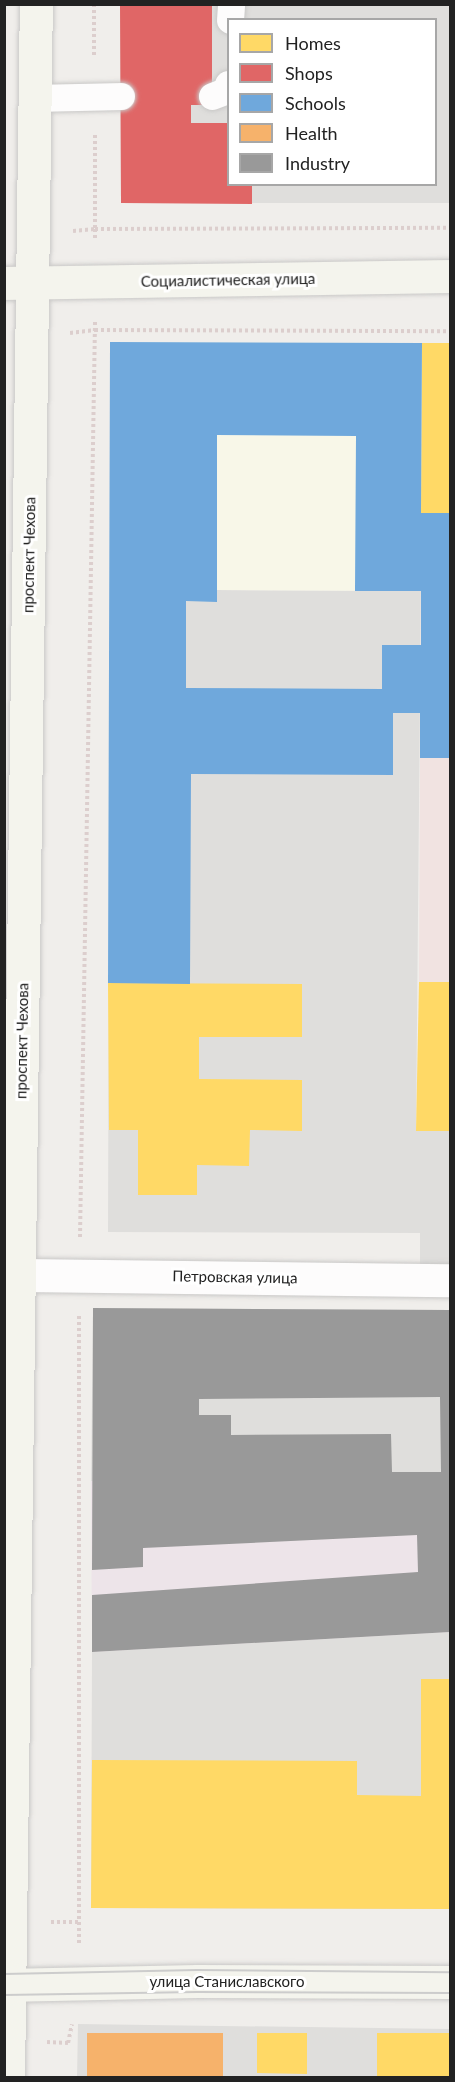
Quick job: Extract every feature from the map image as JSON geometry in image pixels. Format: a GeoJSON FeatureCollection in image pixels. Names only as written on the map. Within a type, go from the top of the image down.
{"type":"FeatureCollection","features":[{"type":"Feature","properties":{"kind":"street","name":"проспект Чехова"},"geometry":{"type":"LineString","coordinates":[[8,2078],[6,1985],[32,338],[19,283],[34,234],[36,4]]}},
{"type":"Feature","properties":{"kind":"street","name":"Социалистическая улица"},"geometry":{"type":"LineString","coordinates":[[19,283],[450,276]]}},
{"type":"Feature","properties":{"kind":"street","name":"Петровская улица"},"geometry":{"type":"LineString","coordinates":[[19,1275],[450,1280]]}},
{"type":"Feature","properties":{"kind":"street","name":"улица Станиславского"},"geometry":{"type":"LineString","coordinates":[[6,1985],[196,1981],[450,1982]]}},
{"type":"Feature","properties":{"kind":"lane"},"geometry":{"type":"LineString","coordinates":[[35,98],[108,97]]}},
{"type":"Feature","properties":{"kind":"path"},"geometry":{"type":"LineString","coordinates":[[79,1922],[79,1275],[96,330],[95,229],[108,97],[94,4]]}},
{"type":"Feature","properties":{"kind":"path"},"geometry":{"type":"LineString","coordinates":[[34,234],[95,229],[450,228]]}},
{"type":"Feature","properties":{"kind":"path"},"geometry":{"type":"LineString","coordinates":[[32,338],[96,330],[450,330]]}},
{"type":"Feature","properties":{"kind":"shaded area"},"geometry":{"type":"Polygon","coordinates":[[[120,5],[450,5],[450,203],[121,203],[120,5]]]}},
{"type":"Feature","properties":{"kind":"shaded area"},"geometry":{"type":"Polygon","coordinates":[[[110,342],[422,343],[421,591],[217,590],[110,568],[110,342]]]}},
{"type":"Feature","properties":{"kind":"shaded area"},"geometry":{"type":"Polygon","coordinates":[[[422,343],[450,343],[450,982],[419,982],[422,343]]]}},
{"type":"Feature","properties":{"kind":"shaded area"},"geometry":{"type":"Polygon","coordinates":[[[110,568],[217,590],[421,591],[416,1131],[450,1131],[450,1264],[420,1264],[420,1233],[108,1232],[110,568]]]}},
{"type":"Feature","properties":{"kind":"shaded area"},"geometry":{"type":"Polygon","coordinates":[[[93,1308],[450,1310],[450,1472],[91,1481],[93,1308]]]}},
{"type":"Feature","properties":{"kind":"shaded area"},"geometry":{"type":"Polygon","coordinates":[[[450,1472],[450,1632],[92,1652],[91,1481],[450,1472]]]}},
{"type":"Feature","properties":{"kind":"shaded area"},"geometry":{"type":"Polygon","coordinates":[[[450,1632],[450,1909],[91,1908],[92,1652],[450,1632]]]}},
{"type":"Feature","properties":{"kind":"shaded area"},"geometry":{"type":"Polygon","coordinates":[[[78,2024],[450,2029],[450,2077],[77,2078],[78,2024]]]}},
{"type":"Feature","properties":{"kind":"building: Homes"},"geometry":{"type":"Polygon","coordinates":[[[422,343],[450,343],[450,513],[421,513],[422,343]]]}},
{"type":"Feature","properties":{"kind":"building: Homes"},"geometry":{"type":"Polygon","coordinates":[[[419,982],[450,982],[450,1131],[416,1131],[419,982]]]}},
{"type":"Feature","properties":{"kind":"building: Homes"},"geometry":{"type":"Polygon","coordinates":[[[108,983],[302,984],[302,1037],[199,1037],[199,1079],[302,1080],[302,1131],[250,1130],[249,1166],[197,1165],[197,1195],[138,1195],[138,1130],[109,1130],[108,983]]]}},
{"type":"Feature","properties":{"kind":"building: Homes"},"geometry":{"type":"Polygon","coordinates":[[[421,1679],[450,1679],[450,1909],[91,1908],[92,1760],[357,1761],[357,1795],[421,1796],[421,1679]]]}},
{"type":"Feature","properties":{"kind":"building: Homes"},"geometry":{"type":"Polygon","coordinates":[[[257,2033],[307,2033],[307,2074],[257,2073],[257,2033]]]}},
{"type":"Feature","properties":{"kind":"building: Homes"},"geometry":{"type":"Polygon","coordinates":[[[377,2033],[450,2033],[450,2078],[377,2078],[377,2033]]]}},
{"type":"Feature","properties":{"kind":"building: Shops"},"geometry":{"type":"Polygon","coordinates":[[[120,4],[212,4],[212,105],[191,105],[191,123],[227,123],[227,186],[252,186],[252,204],[121,203],[120,4]]]}},
{"type":"Feature","properties":{"kind":"building: Schools"},"geometry":{"type":"Polygon","coordinates":[[[110,342],[422,343],[421,513],[450,513],[450,758],[420,758],[420,713],[393,713],[393,775],[191,774],[190,984],[108,983],[110,342]],[[217,435],[217,602],[186,601],[186,688],[382,689],[382,645],[421,645],[421,591],[355,591],[356,436],[217,435]]]}},
{"type":"Feature","properties":{"kind":"building: Health"},"geometry":{"type":"Polygon","coordinates":[[[87,2033],[223,2033],[223,2078],[87,2078],[87,2033]]]}},
{"type":"Feature","properties":{"kind":"building: Industry"},"geometry":{"type":"Polygon","coordinates":[[[93,1308],[450,1310],[450,1632],[92,1652],[92,1595],[418,1572],[417,1535],[143,1548],[143,1567],[92,1570],[93,1308]],[[440,1397],[199,1399],[199,1415],[231,1415],[231,1435],[391,1434],[392,1472],[441,1472],[440,1397]]]}},
{"type":"Feature","properties":{"kind":"tram line"},"geometry":{"type":"LineString","coordinates":[[4,1974],[197,1970],[450,1972]]}},
{"type":"Feature","properties":{"kind":"tram line"},"geometry":{"type":"LineString","coordinates":[[4,1995],[197,1992],[450,1993]]}}]}
